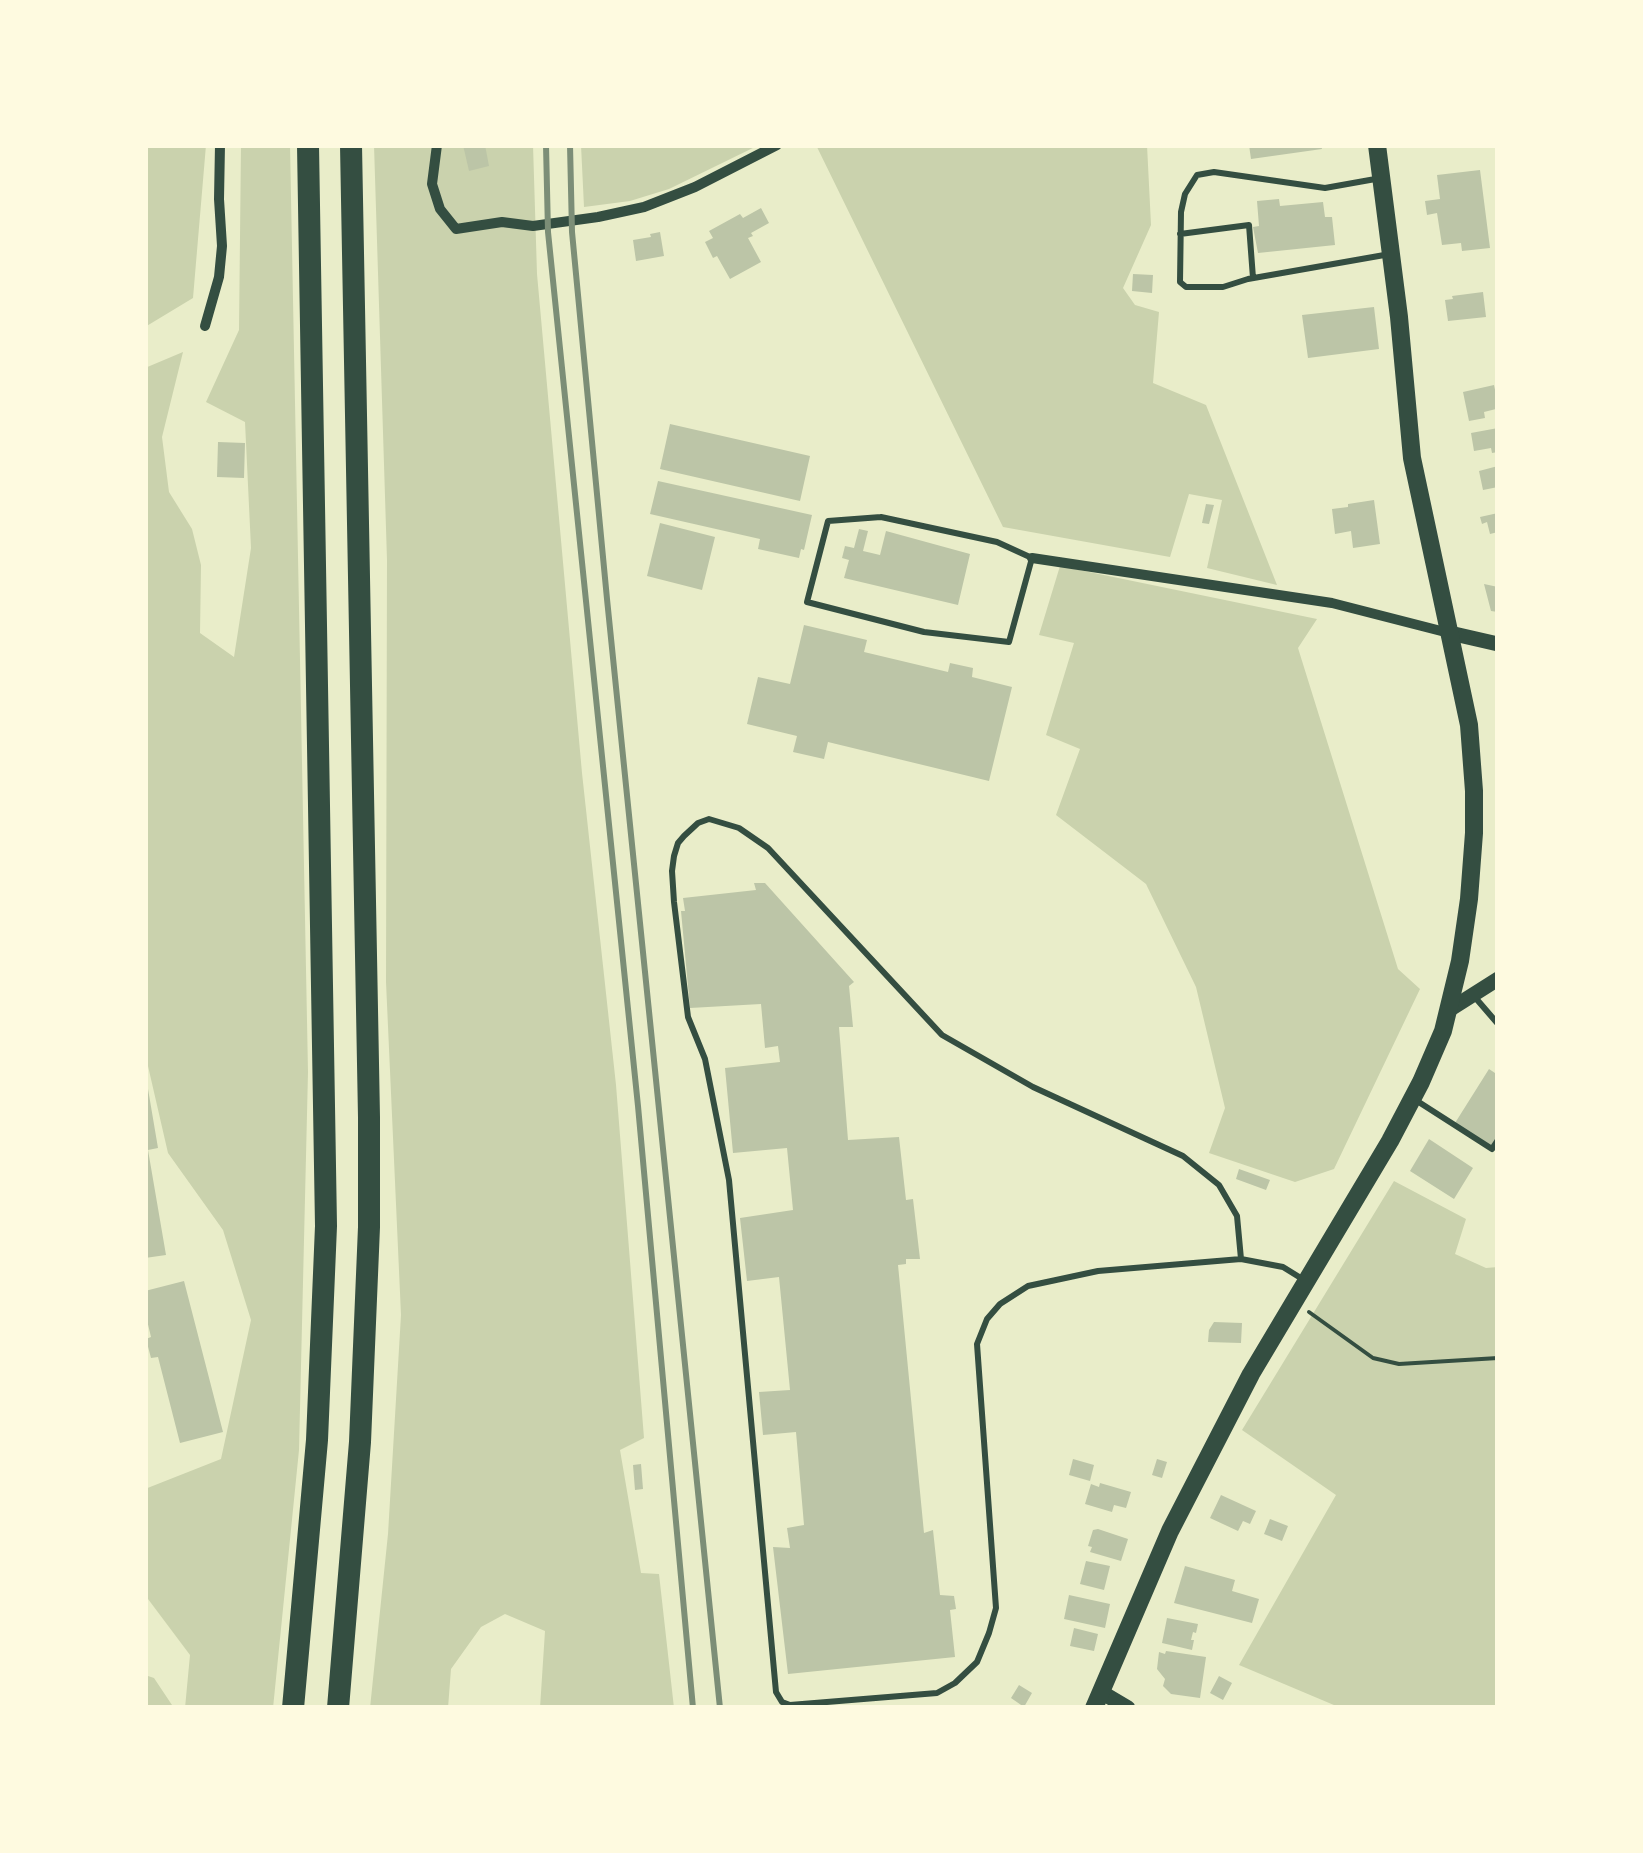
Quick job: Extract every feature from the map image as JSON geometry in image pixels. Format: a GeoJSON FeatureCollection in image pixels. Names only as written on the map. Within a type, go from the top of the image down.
{"type":"FeatureCollection","features":[{"type":"Feature","properties":{"kind":"highway"},"geometry":{"type":"LineString","coordinates":[[293,1708],[317,1440],[326,1226],[308,145]]}},
{"type":"Feature","properties":{"kind":"highway"},"geometry":{"type":"LineString","coordinates":[[338,1708],[360,1442],[369,1227],[351,145]]}},
{"type":"Feature","properties":{"kind":"main road"},"geometry":{"type":"LineString","coordinates":[[1097,1700],[1170,1531],[1251,1374],[1413,1098],[1449,1010],[1467,919],[1474,813],[1469,725],[1412,458],[1400,316],[1377,145]]}},
{"type":"Feature","properties":{"kind":"street"},"geometry":{"type":"LineString","coordinates":[[204,326],[219,277],[222,246],[220,145]]}},
{"type":"Feature","properties":{"kind":"street"},"geometry":{"type":"LineString","coordinates":[[436,145],[432,184],[440,209],[456,229],[502,222],[533,226],[644,206],[695,186],[777,145]]}},
{"type":"Feature","properties":{"kind":"street"},"geometry":{"type":"LineString","coordinates":[[1032,558],[1332,603],[1498,644]]}},
{"type":"Feature","properties":{"kind":"street"},"geometry":{"type":"LineString","coordinates":[[1449,1010],[1498,978]]}},
{"type":"Feature","properties":{"kind":"street"},"geometry":{"type":"LineString","coordinates":[[1097,1700],[1128,1708]]}},
{"type":"Feature","properties":{"kind":"lane"},"geometry":{"type":"LineString","coordinates":[[1382,178],[1326,188],[1214,172],[1198,175],[1185,194],[1180,212],[1180,282],[1186,287],[1224,287],[1252,278],[1391,254]]}},
{"type":"Feature","properties":{"kind":"lane"},"geometry":{"type":"LineString","coordinates":[[1180,234],[1249,225],[1252,278]]}},
{"type":"Feature","properties":{"kind":"lane"},"geometry":{"type":"LineString","coordinates":[[881,517],[997,542],[1032,558],[1009,642],[924,632],[807,602],[828,521],[881,517]]}},
{"type":"Feature","properties":{"kind":"lane"},"geometry":{"type":"LineString","coordinates":[[1241,1259],[1237,1216],[1219,1184],[1183,1156],[1033,1087],[942,1035],[768,848],[739,828],[709,819],[698,823],[678,844],[672,872],[688,1017],[705,1059],[729,1180],[776,1692],[782,1702],[790,1706],[937,1693],[956,1683],[977,1662],[996,1608],[978,1344],[987,1319],[1000,1304],[1028,1286],[1098,1271],[1241,1259],[1283,1267],[1305,1280]]}},
{"type":"Feature","properties":{"kind":"lane"},"geometry":{"type":"LineString","coordinates":[[1472,996],[1498,1024]]}},
{"type":"Feature","properties":{"kind":"lane"},"geometry":{"type":"LineString","coordinates":[[1413,1098],[1492,1149],[1498,1140]]}},
{"type":"Feature","properties":{"kind":"path"},"geometry":{"type":"LineString","coordinates":[[1293,1300],[1373,1358],[1398,1364],[1498,1358]]}},
{"type":"Feature","properties":{"kind":"green space"},"geometry":{"type":"Polygon","coordinates":[[[145,145],[206,145],[193,298],[145,327],[145,145]]]}},
{"type":"Feature","properties":{"kind":"green space"},"geometry":{"type":"Polygon","coordinates":[[[241,145],[290,145],[308,1072],[299,1450],[273,1708],[185,1708],[190,1655],[145,1595],[145,1489],[221,1459],[251,1320],[223,1230],[168,1153],[145,1053],[145,368],[183,352],[162,437],[169,492],[192,529],[201,565],[200,633],[234,657],[251,548],[245,422],[206,402],[239,330],[241,145]]]}},
{"type":"Feature","properties":{"kind":"green space"},"geometry":{"type":"Polygon","coordinates":[[[374,145],[533,145],[537,274],[582,773],[616,1085],[644,1438],[620,1450],[641,1573],[659,1574],[674,1708],[540,1708],[545,1631],[505,1614],[481,1627],[451,1669],[448,1708],[370,1708],[388,1534],[401,1315],[386,982],[387,560],[374,145]]]}},
{"type":"Feature","properties":{"kind":"green space"},"geometry":{"type":"Polygon","coordinates":[[[581,145],[759,145],[669,189],[630,201],[584,207],[581,145]]]}},
{"type":"Feature","properties":{"kind":"green space"},"geometry":{"type":"Polygon","coordinates":[[[816,145],[1147,145],[1151,225],[1123,288],[1135,305],[1159,312],[1153,383],[1206,405],[1277,585],[1207,568],[1222,500],[1189,494],[1170,557],[1003,527],[816,145]]]}},
{"type":"Feature","properties":{"kind":"green space"},"geometry":{"type":"Polygon","coordinates":[[[1060,566],[1317,619],[1298,648],[1398,969],[1420,989],[1334,1169],[1295,1182],[1209,1153],[1225,1108],[1196,987],[1146,884],[1056,815],[1080,749],[1046,735],[1074,643],[1039,635],[1060,566]]]}},
{"type":"Feature","properties":{"kind":"green space"},"geometry":{"type":"Polygon","coordinates":[[[1394,1181],[1466,1219],[1455,1254],[1486,1268],[1498,1267],[1498,1708],[1341,1708],[1239,1665],[1336,1495],[1242,1430],[1394,1181]]]}},
{"type":"Feature","properties":{"kind":"green space"},"geometry":{"type":"Polygon","coordinates":[[[145,1675],[154,1678],[174,1708],[145,1708],[145,1675]]]}},
{"type":"Feature","properties":{"kind":"building"},"geometry":{"type":"Polygon","coordinates":[[[463,145],[485,145],[489,166],[469,171],[463,145]]]}},
{"type":"Feature","properties":{"kind":"building"},"geometry":{"type":"Polygon","coordinates":[[[1249,145],[1321,145],[1322,149],[1251,159],[1249,145]]]}},
{"type":"Feature","properties":{"kind":"building"},"geometry":{"type":"Polygon","coordinates":[[[1480,170],[1490,248],[1462,251],[1461,243],[1442,245],[1437,213],[1427,215],[1425,201],[1440,199],[1437,175],[1480,170]]]}},
{"type":"Feature","properties":{"kind":"building"},"geometry":{"type":"Polygon","coordinates":[[[1279,199],[1280,206],[1323,202],[1325,217],[1332,217],[1335,245],[1258,253],[1253,227],[1259,226],[1257,201],[1279,199]]]}},
{"type":"Feature","properties":{"kind":"building"},"geometry":{"type":"Polygon","coordinates":[[[761,208],[769,223],[748,238],[761,262],[730,279],[705,242],[713,238],[709,231],[740,214],[743,218],[761,208]]]}},
{"type":"Feature","properties":{"kind":"building"},"geometry":{"type":"Polygon","coordinates":[[[660,232],[664,256],[636,261],[633,240],[660,232]]]}},
{"type":"Feature","properties":{"kind":"building"},"geometry":{"type":"Polygon","coordinates":[[[1133,274],[1153,275],[1152,293],[1132,291],[1133,274]]]}},
{"type":"Feature","properties":{"kind":"building"},"geometry":{"type":"Polygon","coordinates":[[[1483,292],[1486,317],[1448,321],[1445,300],[1483,292]]]}},
{"type":"Feature","properties":{"kind":"building"},"geometry":{"type":"Polygon","coordinates":[[[1374,307],[1379,349],[1308,358],[1302,315],[1374,307]]]}},
{"type":"Feature","properties":{"kind":"building"},"geometry":{"type":"Polygon","coordinates":[[[1494,385],[1496,409],[1484,412],[1485,418],[1469,421],[1463,392],[1494,385]]]}},
{"type":"Feature","properties":{"kind":"building"},"geometry":{"type":"Polygon","coordinates":[[[670,424],[810,456],[800,501],[660,469],[670,424]]]}},
{"type":"Feature","properties":{"kind":"building"},"geometry":{"type":"Polygon","coordinates":[[[1498,428],[1498,452],[1492,453],[1491,448],[1474,451],[1471,433],[1498,428]]]}},
{"type":"Feature","properties":{"kind":"building"},"geometry":{"type":"Polygon","coordinates":[[[218,442],[245,443],[244,478],[217,477],[218,442]]]}},
{"type":"Feature","properties":{"kind":"building"},"geometry":{"type":"Polygon","coordinates":[[[1498,466],[1498,487],[1483,490],[1479,471],[1498,466]]]}},
{"type":"Feature","properties":{"kind":"building"},"geometry":{"type":"Polygon","coordinates":[[[658,481],[812,515],[804,550],[801,549],[799,558],[758,549],[760,539],[650,514],[658,481]]]}},
{"type":"Feature","properties":{"kind":"building"},"geometry":{"type":"Polygon","coordinates":[[[1374,500],[1380,544],[1353,548],[1351,531],[1335,534],[1332,509],[1374,500]]]}},
{"type":"Feature","properties":{"kind":"building"},"geometry":{"type":"Polygon","coordinates":[[[1206,504],[1214,505],[1209,524],[1202,523],[1206,504]]]}},
{"type":"Feature","properties":{"kind":"building"},"geometry":{"type":"Polygon","coordinates":[[[1498,513],[1498,532],[1490,534],[1487,522],[1482,524],[1480,517],[1498,513]]]}},
{"type":"Feature","properties":{"kind":"building"},"geometry":{"type":"Polygon","coordinates":[[[660,523],[715,537],[702,590],[647,576],[660,523]]]}},
{"type":"Feature","properties":{"kind":"building"},"geometry":{"type":"Polygon","coordinates":[[[859,529],[868,531],[863,551],[880,555],[886,531],[970,554],[958,605],[844,578],[849,560],[842,558],[845,546],[854,548],[859,529]]]}},
{"type":"Feature","properties":{"kind":"building"},"geometry":{"type":"Polygon","coordinates":[[[1484,584],[1498,587],[1498,612],[1491,611],[1484,584]]]}},
{"type":"Feature","properties":{"kind":"building"},"geometry":{"type":"Polygon","coordinates":[[[804,625],[867,640],[864,652],[948,672],[950,663],[973,668],[972,677],[1012,687],[989,781],[828,742],[824,759],[793,752],[797,736],[747,724],[758,677],[790,684],[804,625]]]}},
{"type":"Feature","properties":{"kind":"building"},"geometry":{"type":"Polygon","coordinates":[[[754,883],[765,883],[854,982],[849,986],[853,1027],[839,1027],[848,1140],[899,1137],[906,1200],[913,1199],[920,1259],[906,1259],[906,1264],[898,1265],[924,1533],[933,1530],[940,1595],[954,1596],[956,1609],[950,1610],[955,1657],[788,1674],[773,1547],[790,1548],[787,1528],[804,1525],[796,1432],[763,1435],[759,1392],[790,1390],[779,1277],[747,1281],[740,1218],[793,1210],[787,1148],[733,1153],[725,1068],[780,1062],[778,1046],[765,1048],[761,1004],[690,1008],[681,911],[685,911],[683,898],[756,890],[754,883]]]}},
{"type":"Feature","properties":{"kind":"building"},"geometry":{"type":"Polygon","coordinates":[[[1489,1069],[1498,1075],[1498,1135],[1491,1146],[1455,1123],[1489,1069]]]}},
{"type":"Feature","properties":{"kind":"building"},"geometry":{"type":"Polygon","coordinates":[[[145,1083],[158,1148],[148,1150],[166,1255],[145,1258],[145,1083]]]}},
{"type":"Feature","properties":{"kind":"building"},"geometry":{"type":"Polygon","coordinates":[[[1429,1139],[1473,1168],[1454,1199],[1410,1171],[1429,1139]]]}},
{"type":"Feature","properties":{"kind":"building"},"geometry":{"type":"Polygon","coordinates":[[[1239,1169],[1270,1180],[1266,1190],[1236,1179],[1239,1169]]]}},
{"type":"Feature","properties":{"kind":"building"},"geometry":{"type":"Polygon","coordinates":[[[184,1281],[223,1432],[180,1443],[158,1357],[151,1358],[146,1339],[151,1337],[145,1291],[184,1281]]]}},
{"type":"Feature","properties":{"kind":"building"},"geometry":{"type":"Polygon","coordinates":[[[1214,1322],[1242,1323],[1241,1343],[1208,1342],[1214,1322]]]}},
{"type":"Feature","properties":{"kind":"building"},"geometry":{"type":"Polygon","coordinates":[[[1073,1459],[1094,1465],[1090,1481],[1069,1475],[1073,1459]]]}},
{"type":"Feature","properties":{"kind":"building"},"geometry":{"type":"Polygon","coordinates":[[[1157,1459],[1167,1462],[1162,1478],[1152,1475],[1157,1459]]]}},
{"type":"Feature","properties":{"kind":"building"},"geometry":{"type":"Polygon","coordinates":[[[641,1464],[643,1489],[635,1490],[633,1465],[641,1464]]]}},
{"type":"Feature","properties":{"kind":"building"},"geometry":{"type":"Polygon","coordinates":[[[1100,1483],[1131,1492],[1126,1508],[1114,1505],[1112,1512],[1085,1504],[1091,1484],[1099,1487],[1100,1483]]]}},
{"type":"Feature","properties":{"kind":"building"},"geometry":{"type":"Polygon","coordinates":[[[1221,1495],[1256,1511],[1250,1524],[1243,1521],[1238,1531],[1210,1518],[1221,1495]]]}},
{"type":"Feature","properties":{"kind":"building"},"geometry":{"type":"Polygon","coordinates":[[[1270,1519],[1288,1526],[1282,1541],[1264,1534],[1270,1519]]]}},
{"type":"Feature","properties":{"kind":"building"},"geometry":{"type":"Polygon","coordinates":[[[1093,1530],[1128,1539],[1121,1561],[1090,1552],[1093,1530]]]}},
{"type":"Feature","properties":{"kind":"building"},"geometry":{"type":"Polygon","coordinates":[[[1086,1561],[1110,1566],[1104,1590],[1080,1584],[1086,1561]]]}},
{"type":"Feature","properties":{"kind":"building"},"geometry":{"type":"Polygon","coordinates":[[[1185,1566],[1235,1580],[1232,1591],[1259,1599],[1252,1623],[1174,1603],[1185,1566]]]}},
{"type":"Feature","properties":{"kind":"building"},"geometry":{"type":"Polygon","coordinates":[[[1069,1595],[1110,1604],[1105,1628],[1064,1619],[1069,1595]]]}},
{"type":"Feature","properties":{"kind":"building"},"geometry":{"type":"Polygon","coordinates":[[[1167,1618],[1198,1624],[1191,1640],[1192,1650],[1162,1643],[1167,1618]]]}},
{"type":"Feature","properties":{"kind":"building"},"geometry":{"type":"Polygon","coordinates":[[[1074,1628],[1098,1634],[1094,1651],[1070,1646],[1074,1628]]]}},
{"type":"Feature","properties":{"kind":"building"},"geometry":{"type":"Polygon","coordinates":[[[1159,1652],[1206,1657],[1200,1698],[1171,1694],[1163,1686],[1165,1679],[1157,1669],[1159,1652]]]}},
{"type":"Feature","properties":{"kind":"building"},"geometry":{"type":"Polygon","coordinates":[[[1219,1676],[1232,1683],[1223,1700],[1210,1693],[1219,1676]]]}},
{"type":"Feature","properties":{"kind":"building"},"geometry":{"type":"Polygon","coordinates":[[[1019,1685],[1032,1693],[1024,1707],[1011,1698],[1019,1685]]]}},
{"type":"Feature","properties":{"kind":"railway"},"geometry":{"type":"LineString","coordinates":[[546,145],[548,232],[638,1106],[693,1708]]}},
{"type":"Feature","properties":{"kind":"railway"},"geometry":{"type":"LineString","coordinates":[[570,145],[572,232],[607,599],[720,1708]]}}]}
